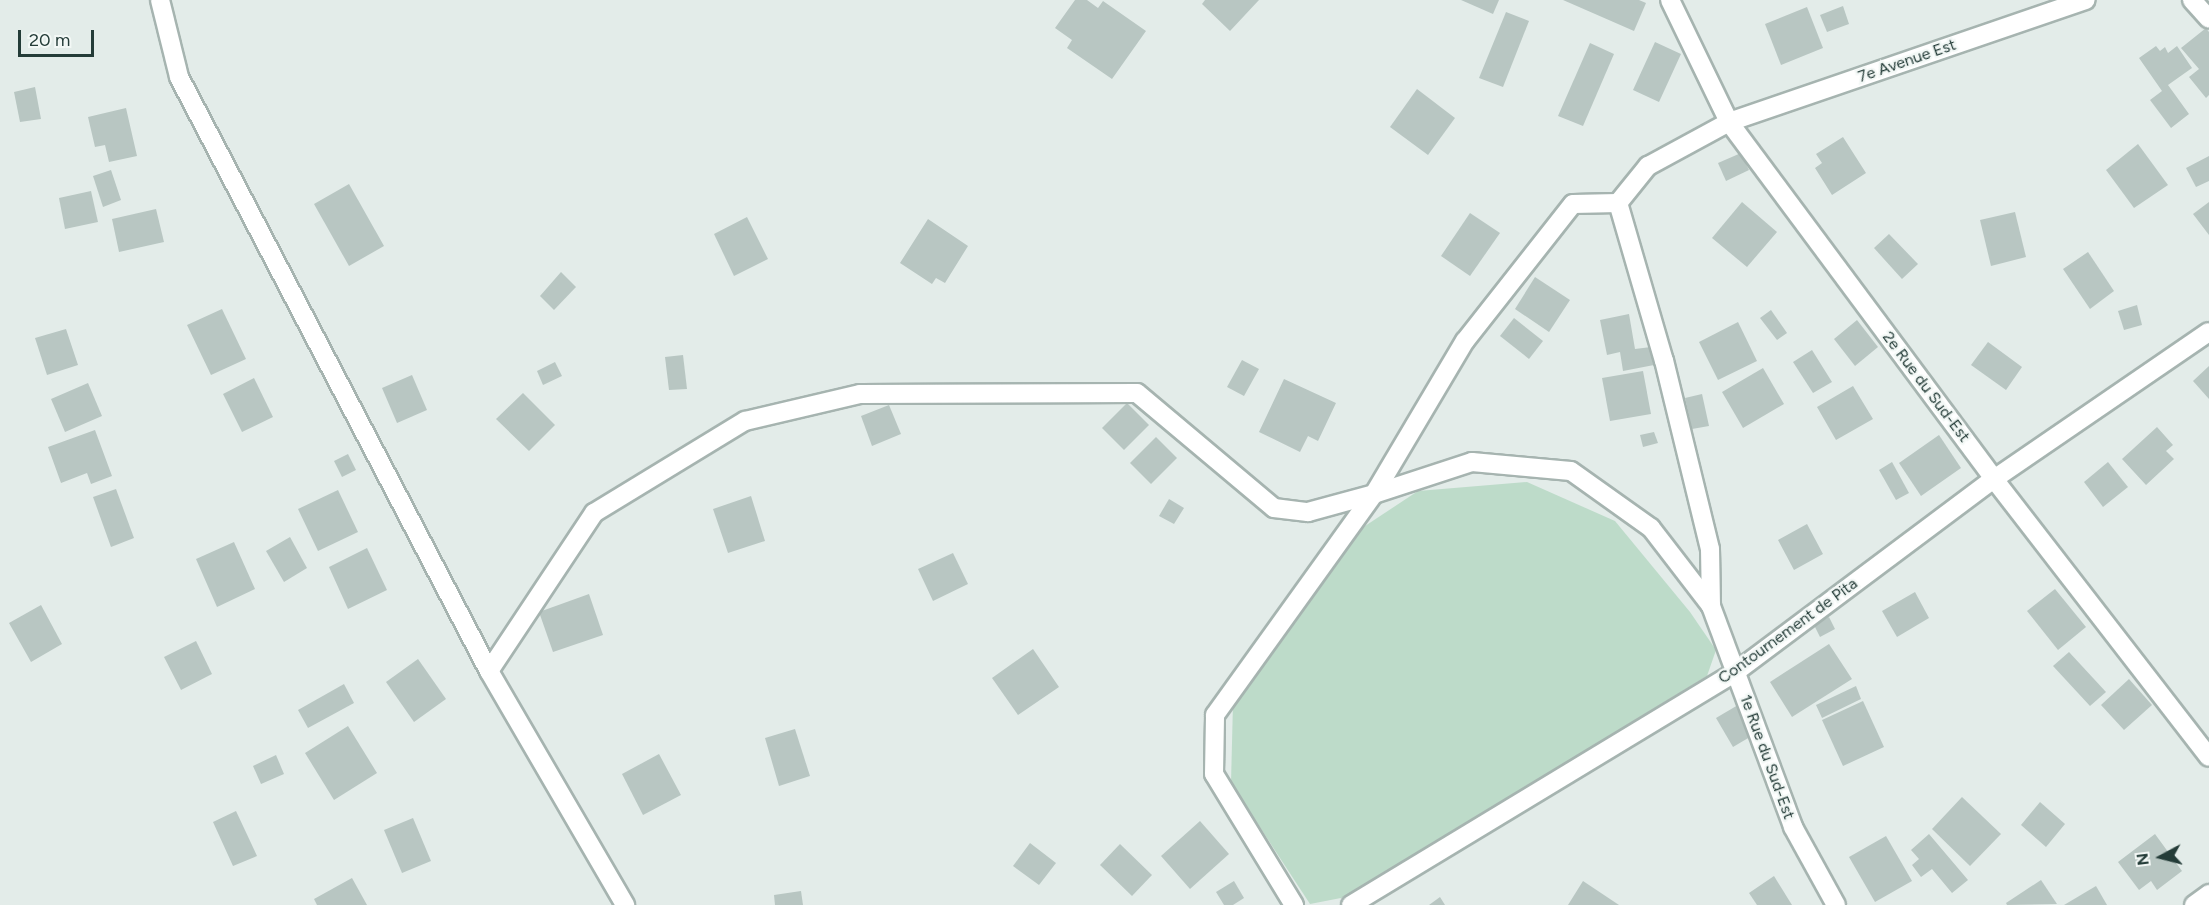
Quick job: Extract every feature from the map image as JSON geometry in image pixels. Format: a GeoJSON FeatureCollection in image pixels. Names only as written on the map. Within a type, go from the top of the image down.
{"type":"FeatureCollection","features":[{"type":"Feature","properties":{"kind":"street"},"geometry":{"type":"LineString","coordinates":[[160,0],[179,76],[489,671],[625,905]]}},
{"type":"Feature","properties":{"kind":"street","name":"2e Rue du Sud-Est"},"geometry":{"type":"LineString","coordinates":[[1670,0],[1729,122],[1994,479],[2209,757]]}},
{"type":"Feature","properties":{"kind":"street","name":"7e Avenue Est"},"geometry":{"type":"LineString","coordinates":[[1618,203],[1648,166],[1729,122],[2086,0]]}},
{"type":"Feature","properties":{"kind":"street"},"geometry":{"type":"LineString","coordinates":[[2192,0],[2209,19]]}},
{"type":"Feature","properties":{"kind":"street"},"geometry":{"type":"LineString","coordinates":[[1294,905],[1214,774],[1215,715],[1374,494],[1465,341],[1573,204],[1618,203],[1664,361],[1710,549],[1711,606]]}},
{"type":"Feature","properties":{"kind":"street","name":"Contournement de Pita"},"geometry":{"type":"LineString","coordinates":[[1351,905],[1737,671],[1994,479],[2209,332]]}},
{"type":"Feature","properties":{"kind":"street","name":"1e Rue du Sud-Est"},"geometry":{"type":"LineString","coordinates":[[489,671],[594,513],[745,422],[860,394],[1137,393],[1274,508],[1308,512],[1374,494],[1472,462],[1571,471],[1651,528],[1711,606],[1793,827],[1836,905]]}},
{"type":"Feature","properties":{"kind":"street"},"geometry":{"type":"LineString","coordinates":[[2194,905],[2209,894]]}},
{"type":"Feature","properties":{"kind":"green space"},"geometry":{"type":"Polygon","coordinates":[[[1527,482],[1615,521],[1690,612],[1716,650],[1707,676],[1346,897],[1310,904],[1231,783],[1233,703],[1359,530],[1418,491],[1527,482]]]}},
{"type":"Feature","properties":{"kind":"building"},"geometry":{"type":"Polygon","coordinates":[[[1075,0],[1087,0],[1098,8],[1103,1],[1146,31],[1112,79],[1067,48],[1072,40],[1055,28],[1075,0]]]}},
{"type":"Feature","properties":{"kind":"building"},"geometry":{"type":"Polygon","coordinates":[[[1205,0],[1259,0],[1230,31],[1202,4],[1205,0]]]}},
{"type":"Feature","properties":{"kind":"building"},"geometry":{"type":"Polygon","coordinates":[[[1461,0],[1499,0],[1493,14],[1461,0]]]}},
{"type":"Feature","properties":{"kind":"building"},"geometry":{"type":"Polygon","coordinates":[[[1563,0],[1639,0],[1646,3],[1634,31],[1563,0]]]}},
{"type":"Feature","properties":{"kind":"building"},"geometry":{"type":"Polygon","coordinates":[[[1843,6],[1849,24],[1827,32],[1820,15],[1843,6]]]}},
{"type":"Feature","properties":{"kind":"building"},"geometry":{"type":"Polygon","coordinates":[[[1807,7],[1823,48],[1781,65],[1765,24],[1807,7]]]}},
{"type":"Feature","properties":{"kind":"building"},"geometry":{"type":"Polygon","coordinates":[[[1506,12],[1529,21],[1503,87],[1479,78],[1506,12]]]}},
{"type":"Feature","properties":{"kind":"building"},"geometry":{"type":"Polygon","coordinates":[[[2206,28],[2209,32],[2209,95],[2206,98],[2189,77],[2199,69],[2181,48],[2206,28]]]}},
{"type":"Feature","properties":{"kind":"building"},"geometry":{"type":"Polygon","coordinates":[[[1655,42],[1681,54],[1659,102],[1633,90],[1655,42]]]}},
{"type":"Feature","properties":{"kind":"building"},"geometry":{"type":"Polygon","coordinates":[[[1590,43],[1614,54],[1583,126],[1558,116],[1590,43]]]}},
{"type":"Feature","properties":{"kind":"building"},"geometry":{"type":"Polygon","coordinates":[[[2156,46],[2160,51],[2165,47],[2168,53],[2177,46],[2192,68],[2168,85],[2189,114],[2171,128],[2150,100],[2162,91],[2139,58],[2156,46]]]}},
{"type":"Feature","properties":{"kind":"building"},"geometry":{"type":"Polygon","coordinates":[[[35,87],[41,119],[20,122],[14,92],[35,87]]]}},
{"type":"Feature","properties":{"kind":"building"},"geometry":{"type":"Polygon","coordinates":[[[1417,89],[1455,118],[1428,155],[1390,127],[1417,89]]]}},
{"type":"Feature","properties":{"kind":"building"},"geometry":{"type":"Polygon","coordinates":[[[126,108],[137,156],[109,162],[105,145],[95,147],[88,117],[126,108]]]}},
{"type":"Feature","properties":{"kind":"building"},"geometry":{"type":"Polygon","coordinates":[[[1843,137],[1866,173],[1832,195],[1815,168],[1822,163],[1816,154],[1843,137]]]}},
{"type":"Feature","properties":{"kind":"building"},"geometry":{"type":"Polygon","coordinates":[[[2138,144],[2168,185],[2134,208],[2106,170],[2138,144]]]}},
{"type":"Feature","properties":{"kind":"building"},"geometry":{"type":"Polygon","coordinates":[[[1741,153],[1749,170],[1726,181],[1718,163],[1741,153]]]}},
{"type":"Feature","properties":{"kind":"building"},"geometry":{"type":"Polygon","coordinates":[[[2209,156],[2209,181],[2196,187],[2186,168],[2209,156]]]}},
{"type":"Feature","properties":{"kind":"building"},"geometry":{"type":"Polygon","coordinates":[[[111,170],[121,200],[103,207],[93,176],[111,170]]]}},
{"type":"Feature","properties":{"kind":"building"},"geometry":{"type":"Polygon","coordinates":[[[349,184],[384,246],[349,266],[314,204],[349,184]]]}},
{"type":"Feature","properties":{"kind":"building"},"geometry":{"type":"Polygon","coordinates":[[[91,191],[98,222],[65,229],[59,198],[91,191]]]}},
{"type":"Feature","properties":{"kind":"building"},"geometry":{"type":"Polygon","coordinates":[[[1742,202],[1777,232],[1747,267],[1712,238],[1742,202]]]}},
{"type":"Feature","properties":{"kind":"building"},"geometry":{"type":"Polygon","coordinates":[[[2209,202],[2209,235],[2193,214],[2209,202]]]}},
{"type":"Feature","properties":{"kind":"building"},"geometry":{"type":"Polygon","coordinates":[[[156,209],[164,242],[119,252],[112,219],[156,209]]]}},
{"type":"Feature","properties":{"kind":"building"},"geometry":{"type":"Polygon","coordinates":[[[2015,212],[2026,257],[1991,266],[1980,220],[2015,212]]]}},
{"type":"Feature","properties":{"kind":"building"},"geometry":{"type":"Polygon","coordinates":[[[1470,213],[1500,233],[1470,276],[1441,256],[1470,213]]]}},
{"type":"Feature","properties":{"kind":"building"},"geometry":{"type":"Polygon","coordinates":[[[747,217],[768,259],[734,276],[714,234],[747,217]]]}},
{"type":"Feature","properties":{"kind":"building"},"geometry":{"type":"Polygon","coordinates":[[[928,219],[968,246],[945,283],[936,278],[932,284],[900,263],[928,219]]]}},
{"type":"Feature","properties":{"kind":"building"},"geometry":{"type":"Polygon","coordinates":[[[1889,234],[1918,264],[1902,279],[1874,248],[1889,234]]]}},
{"type":"Feature","properties":{"kind":"building"},"geometry":{"type":"Polygon","coordinates":[[[2088,252],[2114,291],[2090,309],[2063,269],[2088,252]]]}},
{"type":"Feature","properties":{"kind":"building"},"geometry":{"type":"Polygon","coordinates":[[[561,272],[576,287],[554,310],[540,296],[561,272]]]}},
{"type":"Feature","properties":{"kind":"building"},"geometry":{"type":"Polygon","coordinates":[[[1535,277],[1570,300],[1549,332],[1515,309],[1535,277]]]}},
{"type":"Feature","properties":{"kind":"building"},"geometry":{"type":"Polygon","coordinates":[[[2137,305],[2142,325],[2124,330],[2118,311],[2137,305]]]}},
{"type":"Feature","properties":{"kind":"building"},"geometry":{"type":"Polygon","coordinates":[[[222,309],[246,359],[211,375],[187,325],[222,309]]]}},
{"type":"Feature","properties":{"kind":"building"},"geometry":{"type":"Polygon","coordinates":[[[1771,310],[1787,333],[1777,340],[1760,318],[1771,310]]]}},
{"type":"Feature","properties":{"kind":"building"},"geometry":{"type":"Polygon","coordinates":[[[1629,314],[1635,349],[1651,347],[1654,365],[1623,371],[1620,352],[1607,355],[1600,320],[1629,314]]]}},
{"type":"Feature","properties":{"kind":"building"},"geometry":{"type":"Polygon","coordinates":[[[1514,318],[1543,341],[1529,359],[1500,336],[1514,318]]]}},
{"type":"Feature","properties":{"kind":"building"},"geometry":{"type":"Polygon","coordinates":[[[1857,320],[1878,347],[1855,366],[1834,339],[1857,320]]]}},
{"type":"Feature","properties":{"kind":"building"},"geometry":{"type":"Polygon","coordinates":[[[1738,322],[1757,361],[1718,380],[1699,342],[1738,322]]]}},
{"type":"Feature","properties":{"kind":"building"},"geometry":{"type":"Polygon","coordinates":[[[66,329],[78,365],[47,375],[35,338],[66,329]]]}},
{"type":"Feature","properties":{"kind":"building"},"geometry":{"type":"Polygon","coordinates":[[[1988,342],[2022,367],[2006,390],[1971,365],[1988,342]]]}},
{"type":"Feature","properties":{"kind":"building"},"geometry":{"type":"Polygon","coordinates":[[[1812,350],[1832,382],[1813,393],[1793,362],[1812,350]]]}},
{"type":"Feature","properties":{"kind":"building"},"geometry":{"type":"Polygon","coordinates":[[[683,355],[687,389],[669,390],[665,357],[683,355]]]}},
{"type":"Feature","properties":{"kind":"building"},"geometry":{"type":"Polygon","coordinates":[[[1242,360],[1259,369],[1244,396],[1227,387],[1242,360]]]}},
{"type":"Feature","properties":{"kind":"building"},"geometry":{"type":"Polygon","coordinates":[[[555,362],[562,376],[543,385],[537,371],[555,362]]]}},
{"type":"Feature","properties":{"kind":"building"},"geometry":{"type":"Polygon","coordinates":[[[2209,366],[2209,399],[2193,381],[2209,366]]]}},
{"type":"Feature","properties":{"kind":"building"},"geometry":{"type":"Polygon","coordinates":[[[1763,368],[1784,404],[1743,428],[1722,392],[1763,368]]]}},
{"type":"Feature","properties":{"kind":"building"},"geometry":{"type":"Polygon","coordinates":[[[1643,371],[1651,414],[1610,421],[1602,378],[1643,371]]]}},
{"type":"Feature","properties":{"kind":"building"},"geometry":{"type":"Polygon","coordinates":[[[412,375],[427,410],[397,423],[382,388],[412,375]]]}},
{"type":"Feature","properties":{"kind":"building"},"geometry":{"type":"Polygon","coordinates":[[[254,378],[273,417],[242,432],[223,394],[254,378]]]}},
{"type":"Feature","properties":{"kind":"building"},"geometry":{"type":"Polygon","coordinates":[[[1284,379],[1336,403],[1318,441],[1308,436],[1300,452],[1259,432],[1284,379]]]}},
{"type":"Feature","properties":{"kind":"building"},"geometry":{"type":"Polygon","coordinates":[[[88,383],[102,416],[65,432],[51,399],[88,383]]]}},
{"type":"Feature","properties":{"kind":"building"},"geometry":{"type":"Polygon","coordinates":[[[1853,386],[1873,419],[1836,440],[1817,407],[1853,386]]]}},
{"type":"Feature","properties":{"kind":"building"},"geometry":{"type":"Polygon","coordinates":[[[523,393],[555,425],[529,451],[496,419],[523,393]]]}},
{"type":"Feature","properties":{"kind":"building"},"geometry":{"type":"Polygon","coordinates":[[[1702,394],[1709,426],[1692,429],[1685,398],[1702,394]]]}},
{"type":"Feature","properties":{"kind":"building"},"geometry":{"type":"Polygon","coordinates":[[[1127,403],[1149,425],[1124,450],[1102,428],[1127,403]]]}},
{"type":"Feature","properties":{"kind":"building"},"geometry":{"type":"Polygon","coordinates":[[[889,405],[901,434],[872,446],[861,416],[889,405]]]}},
{"type":"Feature","properties":{"kind":"building"},"geometry":{"type":"Polygon","coordinates":[[[2157,427],[2173,445],[2166,451],[2174,459],[2146,485],[2122,459],[2157,427]]]}},
{"type":"Feature","properties":{"kind":"building"},"geometry":{"type":"Polygon","coordinates":[[[95,430],[112,476],[91,484],[87,473],[61,483],[48,447],[95,430]]]}},
{"type":"Feature","properties":{"kind":"building"},"geometry":{"type":"Polygon","coordinates":[[[1654,432],[1658,443],[1643,447],[1640,435],[1654,432]]]}},
{"type":"Feature","properties":{"kind":"building"},"geometry":{"type":"Polygon","coordinates":[[[1939,435],[1961,468],[1921,496],[1899,463],[1939,435]]]}},
{"type":"Feature","properties":{"kind":"building"},"geometry":{"type":"Polygon","coordinates":[[[1156,437],[1177,458],[1151,484],[1130,463],[1156,437]]]}},
{"type":"Feature","properties":{"kind":"building"},"geometry":{"type":"Polygon","coordinates":[[[348,454],[356,470],[342,477],[334,461],[348,454]]]}},
{"type":"Feature","properties":{"kind":"building"},"geometry":{"type":"Polygon","coordinates":[[[1892,462],[1909,493],[1896,500],[1879,470],[1892,462]]]}},
{"type":"Feature","properties":{"kind":"building"},"geometry":{"type":"Polygon","coordinates":[[[2108,462],[2128,487],[2103,507],[2084,482],[2108,462]]]}},
{"type":"Feature","properties":{"kind":"building"},"geometry":{"type":"Polygon","coordinates":[[[116,489],[134,538],[111,547],[93,497],[116,489]]]}},
{"type":"Feature","properties":{"kind":"building"},"geometry":{"type":"Polygon","coordinates":[[[338,490],[358,532],[318,551],[298,509],[338,490]]]}},
{"type":"Feature","properties":{"kind":"building"},"geometry":{"type":"Polygon","coordinates":[[[751,496],[765,541],[728,553],[713,509],[751,496]]]}},
{"type":"Feature","properties":{"kind":"building"},"geometry":{"type":"Polygon","coordinates":[[[1169,499],[1184,508],[1174,524],[1159,516],[1169,499]]]}},
{"type":"Feature","properties":{"kind":"building"},"geometry":{"type":"Polygon","coordinates":[[[1807,524],[1823,554],[1794,570],[1778,540],[1807,524]]]}},
{"type":"Feature","properties":{"kind":"building"},"geometry":{"type":"Polygon","coordinates":[[[290,537],[307,568],[284,582],[266,551],[290,537]]]}},
{"type":"Feature","properties":{"kind":"building"},"geometry":{"type":"Polygon","coordinates":[[[234,542],[255,589],[217,607],[196,559],[234,542]]]}},
{"type":"Feature","properties":{"kind":"building"},"geometry":{"type":"Polygon","coordinates":[[[367,548],[387,590],[348,609],[329,567],[367,548]]]}},
{"type":"Feature","properties":{"kind":"building"},"geometry":{"type":"Polygon","coordinates":[[[953,553],[968,584],[933,601],[918,569],[953,553]]]}},
{"type":"Feature","properties":{"kind":"building"},"geometry":{"type":"Polygon","coordinates":[[[2055,589],[2086,627],[2058,650],[2027,611],[2055,589]]]}},
{"type":"Feature","properties":{"kind":"building"},"geometry":{"type":"Polygon","coordinates":[[[1915,592],[1929,618],[1897,637],[1882,611],[1915,592]]]}},
{"type":"Feature","properties":{"kind":"building"},"geometry":{"type":"Polygon","coordinates":[[[589,594],[603,635],[553,652],[539,612],[589,594]]]}},
{"type":"Feature","properties":{"kind":"building"},"geometry":{"type":"Polygon","coordinates":[[[41,605],[62,644],[31,662],[9,623],[41,605]]]}},
{"type":"Feature","properties":{"kind":"building"},"geometry":{"type":"Polygon","coordinates":[[[1829,617],[1835,629],[1820,637],[1814,625],[1829,617]]]}},
{"type":"Feature","properties":{"kind":"building"},"geometry":{"type":"Polygon","coordinates":[[[196,641],[212,674],[181,690],[164,657],[196,641]]]}},
{"type":"Feature","properties":{"kind":"building"},"geometry":{"type":"Polygon","coordinates":[[[1829,644],[1852,679],[1792,717],[1770,682],[1829,644]]]}},
{"type":"Feature","properties":{"kind":"building"},"geometry":{"type":"Polygon","coordinates":[[[1033,649],[1059,687],[1018,715],[992,678],[1033,649]]]}},
{"type":"Feature","properties":{"kind":"building"},"geometry":{"type":"Polygon","coordinates":[[[2069,652],[2106,692],[2090,706],[2053,666],[2069,652]]]}},
{"type":"Feature","properties":{"kind":"building"},"geometry":{"type":"Polygon","coordinates":[[[418,659],[446,699],[414,722],[386,682],[418,659]]]}},
{"type":"Feature","properties":{"kind":"building"},"geometry":{"type":"Polygon","coordinates":[[[2129,679],[2152,705],[2124,730],[2101,705],[2129,679]]]}},
{"type":"Feature","properties":{"kind":"building"},"geometry":{"type":"Polygon","coordinates":[[[344,684],[354,703],[308,728],[298,710],[344,684]]]}},
{"type":"Feature","properties":{"kind":"building"},"geometry":{"type":"Polygon","coordinates":[[[1856,686],[1861,699],[1822,718],[1816,705],[1856,686]]]}},
{"type":"Feature","properties":{"kind":"building"},"geometry":{"type":"Polygon","coordinates":[[[1863,701],[1884,747],[1843,766],[1822,720],[1863,701]]]}},
{"type":"Feature","properties":{"kind":"building"},"geometry":{"type":"Polygon","coordinates":[[[1738,705],[1755,734],[1733,747],[1716,718],[1738,705]]]}},
{"type":"Feature","properties":{"kind":"building"},"geometry":{"type":"Polygon","coordinates":[[[348,726],[377,773],[334,800],[305,753],[348,726]]]}},
{"type":"Feature","properties":{"kind":"building"},"geometry":{"type":"Polygon","coordinates":[[[795,729],[810,776],[779,786],[765,738],[795,729]]]}},
{"type":"Feature","properties":{"kind":"building"},"geometry":{"type":"Polygon","coordinates":[[[659,754],[681,795],[643,815],[622,774],[659,754]]]}},
{"type":"Feature","properties":{"kind":"building"},"geometry":{"type":"Polygon","coordinates":[[[276,755],[284,774],[261,784],[253,766],[276,755]]]}},
{"type":"Feature","properties":{"kind":"building"},"geometry":{"type":"Polygon","coordinates":[[[1962,797],[2001,834],[1970,866],[1932,829],[1962,797]]]}},
{"type":"Feature","properties":{"kind":"building"},"geometry":{"type":"Polygon","coordinates":[[[2040,802],[2065,824],[2046,847],[2021,825],[2040,802]]]}},
{"type":"Feature","properties":{"kind":"building"},"geometry":{"type":"Polygon","coordinates":[[[236,811],[257,856],[233,866],[213,822],[236,811]]]}},
{"type":"Feature","properties":{"kind":"building"},"geometry":{"type":"Polygon","coordinates":[[[413,818],[431,861],[402,873],[384,830],[413,818]]]}},
{"type":"Feature","properties":{"kind":"building"},"geometry":{"type":"Polygon","coordinates":[[[1200,821],[1229,854],[1190,889],[1161,856],[1200,821]]]}},
{"type":"Feature","properties":{"kind":"building"},"geometry":{"type":"Polygon","coordinates":[[[1929,834],[1968,880],[1952,893],[1932,869],[1921,877],[1912,865],[1919,859],[1911,850],[1929,834]]]}},
{"type":"Feature","properties":{"kind":"building"},"geometry":{"type":"Polygon","coordinates":[[[2155,834],[2182,871],[2157,890],[2151,881],[2139,890],[2118,862],[2155,834]]]}},
{"type":"Feature","properties":{"kind":"building"},"geometry":{"type":"Polygon","coordinates":[[[1886,836],[1912,881],[1875,902],[1849,857],[1886,836]]]}},
{"type":"Feature","properties":{"kind":"building"},"geometry":{"type":"Polygon","coordinates":[[[1030,843],[1056,863],[1039,885],[1013,866],[1030,843]]]}},
{"type":"Feature","properties":{"kind":"building"},"geometry":{"type":"Polygon","coordinates":[[[1120,844],[1152,875],[1132,896],[1100,865],[1120,844]]]}},
{"type":"Feature","properties":{"kind":"building"},"geometry":{"type":"Polygon","coordinates":[[[1774,876],[1792,905],[1757,905],[1749,893],[1774,876]]]}},
{"type":"Feature","properties":{"kind":"building"},"geometry":{"type":"Polygon","coordinates":[[[352,878],[367,905],[317,905],[314,899],[352,878]]]}},
{"type":"Feature","properties":{"kind":"building"},"geometry":{"type":"Polygon","coordinates":[[[2041,880],[2057,904],[2007,905],[2006,903],[2041,880]]]}},
{"type":"Feature","properties":{"kind":"building"},"geometry":{"type":"Polygon","coordinates":[[[1234,881],[1244,898],[1233,905],[1224,905],[1216,892],[1234,881]]]}},
{"type":"Feature","properties":{"kind":"building"},"geometry":{"type":"Polygon","coordinates":[[[1583,881],[1619,905],[1568,905],[1583,881]]]}},
{"type":"Feature","properties":{"kind":"building"},"geometry":{"type":"Polygon","coordinates":[[[2096,886],[2107,905],[2064,905],[2096,886]]]}},
{"type":"Feature","properties":{"kind":"building"},"geometry":{"type":"Polygon","coordinates":[[[801,891],[803,905],[775,905],[774,895],[801,891]]]}},
{"type":"Feature","properties":{"kind":"building"},"geometry":{"type":"Polygon","coordinates":[[[1440,897],[1445,905],[1429,905],[1440,897]]]}}]}
